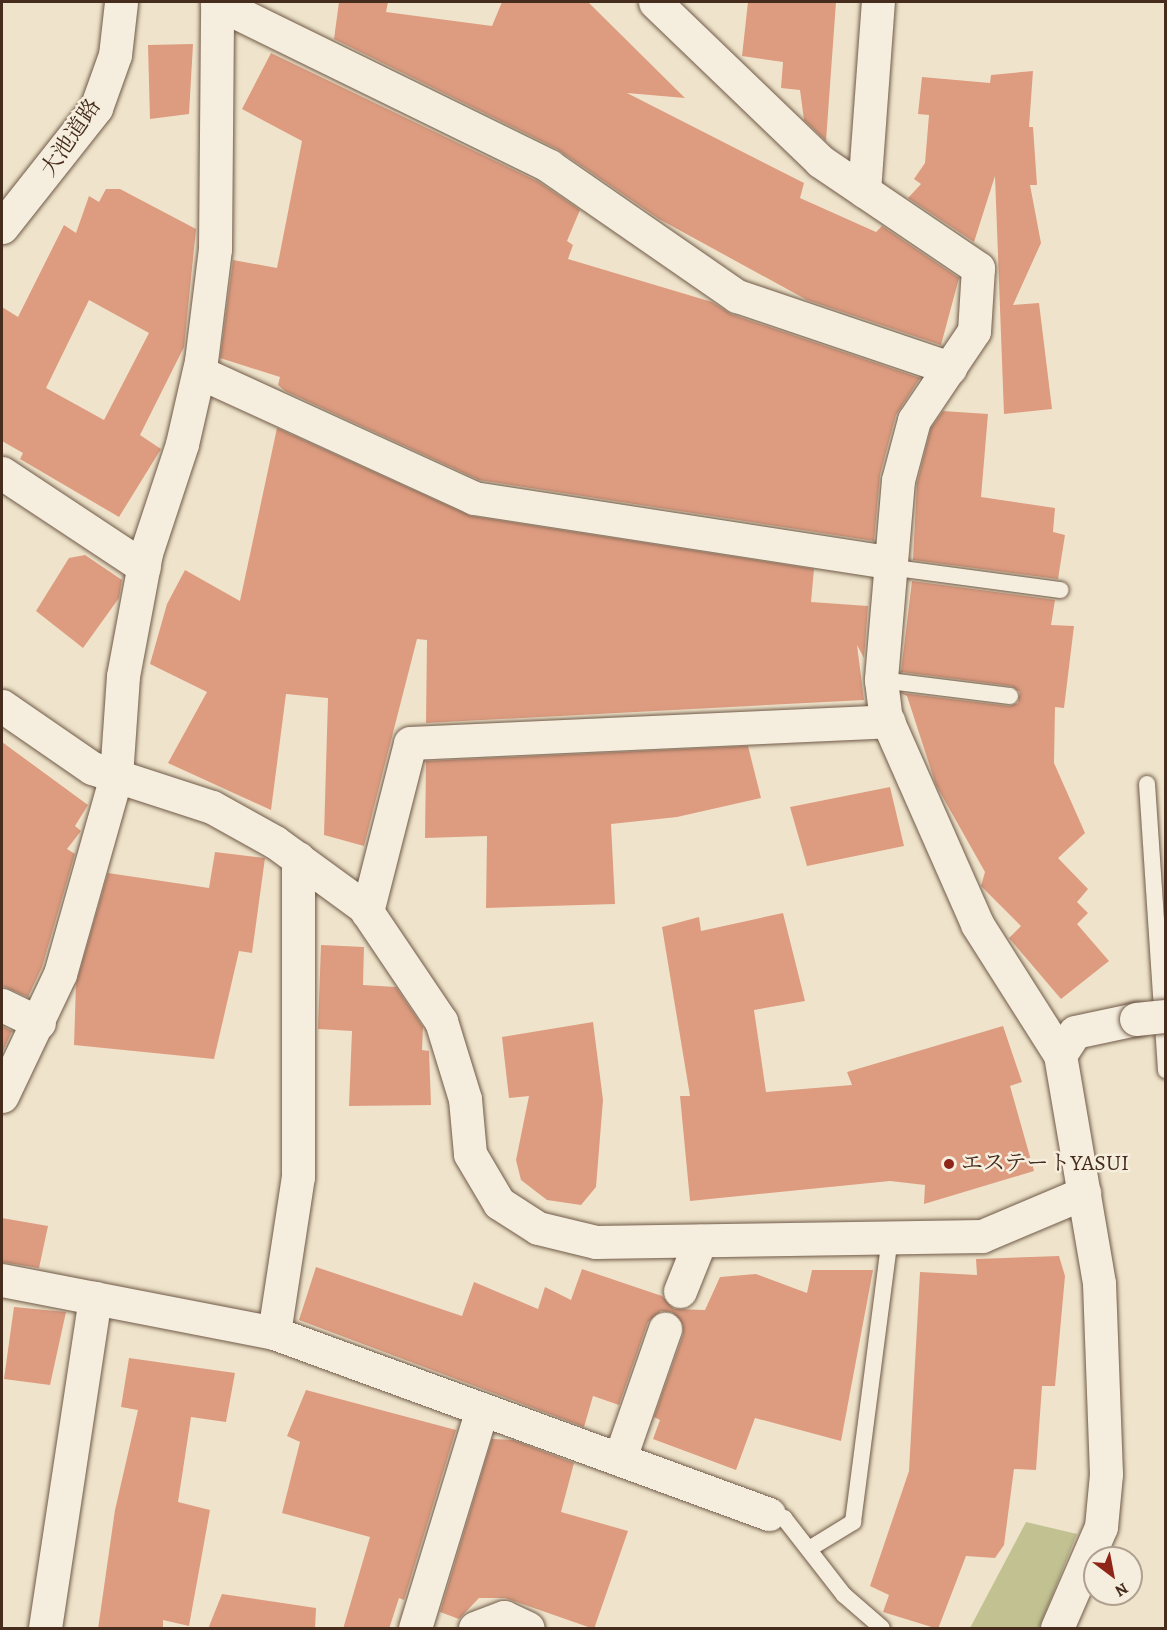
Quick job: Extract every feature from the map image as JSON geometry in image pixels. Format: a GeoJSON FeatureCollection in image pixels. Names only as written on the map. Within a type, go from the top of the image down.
{"type":"FeatureCollection","features":[{"type":"Feature","properties":{"kind":"street","name":"大池道路"},"geometry":{"type":"LineString","coordinates":[[2,227],[96,108],[115,55],[121,2]]}},
{"type":"Feature","properties":{"kind":"street"},"geometry":{"type":"LineString","coordinates":[[2,1096],[39,1023],[60,974],[116,776],[123,676],[144,567],[199,372],[215,249],[217,2],[549,166],[737,296],[950,368]]}},
{"type":"Feature","properties":{"kind":"street"},"geometry":{"type":"LineString","coordinates":[[654,2],[820,161],[978,268],[974,331],[914,420],[898,480],[888,564],[881,680],[888,721],[977,924],[1060,1055],[1099,1283],[1106,1474],[1101,1527],[1058,1629]]}},
{"type":"Feature","properties":{"kind":"street"},"geometry":{"type":"LineString","coordinates":[[864,191],[878,2]]}},
{"type":"Feature","properties":{"kind":"street"},"geometry":{"type":"LineString","coordinates":[[199,372],[474,498],[888,564]]}},
{"type":"Feature","properties":{"kind":"street"},"geometry":{"type":"LineString","coordinates":[[2,473],[144,567]]}},
{"type":"Feature","properties":{"kind":"street"},"geometry":{"type":"LineString","coordinates":[[2,706],[92,768],[212,807],[297,858],[367,912],[441,1022],[465,1099],[470,1154],[498,1203],[538,1228],[596,1242],[982,1236],[1084,1193]]}},
{"type":"Feature","properties":{"kind":"street"},"geometry":{"type":"LineString","coordinates":[[367,912],[410,743],[888,721]]}},
{"type":"Feature","properties":{"kind":"street"},"geometry":{"type":"LineString","coordinates":[[274,1333],[298,1177],[297,858]]}},
{"type":"Feature","properties":{"kind":"street"},"geometry":{"type":"LineString","coordinates":[[2,1005],[39,1023]]}},
{"type":"Feature","properties":{"kind":"street"},"geometry":{"type":"LineString","coordinates":[[1060,1055],[1075,1032],[1151,1017]]}},
{"type":"Feature","properties":{"kind":"street"},"geometry":{"type":"LineString","coordinates":[[680,1291],[700,1240]]}},
{"type":"Feature","properties":{"kind":"street"},"geometry":{"type":"LineString","coordinates":[[2,1280],[274,1333],[769,1514]]}},
{"type":"Feature","properties":{"kind":"street"},"geometry":{"type":"LineString","coordinates":[[45,1629],[95,1298]]}},
{"type":"Feature","properties":{"kind":"street"},"geometry":{"type":"LineString","coordinates":[[620,1458],[665,1329]]}},
{"type":"Feature","properties":{"kind":"street"},"geometry":{"type":"LineString","coordinates":[[415,1629],[482,1409]]}},
{"type":"Feature","properties":{"kind":"street"},"geometry":{"type":"LineString","coordinates":[[475,1629],[504,1617],[528,1629]]}},
{"type":"Feature","properties":{"kind":"lane"},"geometry":{"type":"LineString","coordinates":[[888,564],[1060,590]]}},
{"type":"Feature","properties":{"kind":"lane"},"geometry":{"type":"LineString","coordinates":[[881,680],[1010,696]]}},
{"type":"Feature","properties":{"kind":"lane"},"geometry":{"type":"LineString","coordinates":[[1146,784],[1166,1070]]}},
{"type":"Feature","properties":{"kind":"lane"},"geometry":{"type":"LineString","coordinates":[[809,1549],[853,1522],[890,1237]]}},
{"type":"Feature","properties":{"kind":"lane"},"geometry":{"type":"LineString","coordinates":[[769,1514],[784,1518],[844,1595],[882,1629]]}},
{"type":"Feature","properties":{"kind":"green space"},"geometry":{"type":"Polygon","coordinates":[[[1026,1522],[1077,1534],[1039,1628],[970,1628],[1026,1522]]]}},
{"type":"Feature","properties":{"kind":"building"},"geometry":{"type":"Polygon","coordinates":[[[339,2],[388,2],[386,12],[492,26],[502,2],[588,2],[685,98],[627,93],[804,183],[800,198],[876,232],[882,226],[959,278],[941,345],[807,300],[659,219],[557,149],[334,39],[339,2]]]}},
{"type":"Feature","properties":{"kind":"building"},"geometry":{"type":"Polygon","coordinates":[[[748,2],[836,2],[826,141],[804,120],[800,90],[781,88],[783,62],[742,56],[748,2]]]}},
{"type":"Feature","properties":{"kind":"building"},"geometry":{"type":"Polygon","coordinates":[[[193,44],[189,114],[150,119],[148,45],[193,44]]]}},
{"type":"Feature","properties":{"kind":"building"},"geometry":{"type":"Polygon","coordinates":[[[271,53],[539,182],[580,210],[567,241],[573,245],[568,259],[712,302],[731,314],[920,378],[896,415],[880,475],[874,541],[479,480],[285,391],[278,385],[280,377],[220,358],[233,260],[277,268],[302,141],[242,109],[271,53]]]}},
{"type":"Feature","properties":{"kind":"building"},"geometry":{"type":"Polygon","coordinates":[[[1033,71],[1029,127],[1033,127],[1037,185],[1030,185],[1041,243],[1013,305],[1039,303],[1052,409],[1004,414],[995,176],[974,242],[908,198],[921,184],[914,179],[925,163],[929,115],[918,114],[922,77],[990,83],[991,75],[1033,71]]]}},
{"type":"Feature","properties":{"kind":"building"},"geometry":{"type":"Polygon","coordinates":[[[106,189],[120,189],[196,229],[184,347],[140,435],[161,449],[119,517],[20,459],[23,453],[2,441],[2,307],[18,317],[64,225],[76,233],[89,196],[99,202],[106,189]],[[89,300],[46,388],[104,420],[149,333],[89,300]]]}},
{"type":"Feature","properties":{"kind":"building"},"geometry":{"type":"Polygon","coordinates":[[[943,411],[988,414],[981,497],[1055,508],[1053,532],[1065,535],[1058,579],[913,560],[917,483],[931,428],[943,411]]]}},
{"type":"Feature","properties":{"kind":"building"},"geometry":{"type":"Polygon","coordinates":[[[277,428],[471,516],[814,569],[811,602],[868,606],[864,658],[857,645],[864,700],[426,723],[427,640],[417,639],[364,846],[324,835],[328,698],[286,694],[271,810],[168,763],[207,692],[150,664],[167,604],[185,570],[240,601],[277,428]]]}},
{"type":"Feature","properties":{"kind":"building"},"geometry":{"type":"Polygon","coordinates":[[[85,555],[122,580],[119,598],[83,648],[36,611],[69,558],[85,555]]]}},
{"type":"Feature","properties":{"kind":"building"},"geometry":{"type":"Polygon","coordinates":[[[912,581],[1055,600],[1051,625],[1074,626],[1064,708],[1055,707],[1054,763],[1085,833],[1058,858],[1088,889],[1077,902],[1088,913],[1077,924],[1109,961],[1061,999],[1009,938],[1021,926],[981,886],[985,872],[936,785],[907,696],[901,693],[1009,706],[1018,703],[1020,692],[1011,686],[901,672],[912,581]]]}},
{"type":"Feature","properties":{"kind":"building"},"geometry":{"type":"Polygon","coordinates":[[[2,742],[88,805],[75,826],[81,831],[67,849],[75,854],[42,967],[28,997],[2,986],[2,742]]]}},
{"type":"Feature","properties":{"kind":"building"},"geometry":{"type":"Polygon","coordinates":[[[748,746],[761,798],[677,817],[611,824],[615,904],[486,908],[487,836],[425,838],[426,761],[748,746]]]}},
{"type":"Feature","properties":{"kind":"building"},"geometry":{"type":"Polygon","coordinates":[[[890,787],[904,846],[807,866],[790,807],[890,787]]]}},
{"type":"Feature","properties":{"kind":"building"},"geometry":{"type":"Polygon","coordinates":[[[215,852],[265,858],[252,953],[239,951],[214,1059],[74,1045],[76,984],[108,873],[209,888],[215,852]]]}},
{"type":"Feature","properties":{"kind":"building"},"geometry":{"type":"Polygon","coordinates":[[[783,913],[805,1001],[754,1010],[766,1092],[852,1085],[847,1072],[1003,1026],[1022,1082],[1010,1086],[1034,1171],[924,1204],[925,1185],[890,1181],[690,1201],[680,1096],[690,1096],[662,927],[699,917],[701,931],[783,913]]]}},
{"type":"Feature","properties":{"kind":"building"},"geometry":{"type":"Polygon","coordinates":[[[321,945],[364,947],[363,985],[396,987],[423,1027],[422,1050],[429,1051],[431,1105],[349,1106],[352,1031],[318,1029],[321,945]]]}},
{"type":"Feature","properties":{"kind":"building"},"geometry":{"type":"Polygon","coordinates":[[[593,1022],[603,1100],[596,1187],[581,1205],[547,1200],[521,1180],[516,1160],[529,1096],[509,1098],[502,1037],[593,1022]]]}},
{"type":"Feature","properties":{"kind":"building"},"geometry":{"type":"Polygon","coordinates":[[[2,1026],[12,1031],[2,1053],[2,1026]]]}},
{"type":"Feature","properties":{"kind":"building"},"geometry":{"type":"Polygon","coordinates":[[[2,1218],[48,1226],[39,1268],[2,1262],[2,1218]]]}},
{"type":"Feature","properties":{"kind":"building"},"geometry":{"type":"Polygon","coordinates":[[[1059,1256],[1065,1276],[1055,1386],[1042,1386],[1036,1470],[1014,1469],[1004,1545],[995,1558],[966,1556],[938,1629],[883,1612],[889,1595],[870,1586],[909,1471],[920,1272],[977,1275],[976,1259],[1059,1256]]]}},
{"type":"Feature","properties":{"kind":"building"},"geometry":{"type":"Polygon","coordinates":[[[316,1267],[462,1316],[474,1282],[538,1309],[545,1287],[571,1300],[582,1269],[662,1296],[674,1309],[705,1310],[720,1277],[756,1274],[807,1293],[812,1270],[873,1270],[841,1441],[755,1418],[736,1470],[653,1439],[660,1420],[654,1417],[683,1335],[683,1325],[672,1312],[661,1311],[648,1322],[619,1405],[593,1396],[584,1427],[299,1320],[316,1267]]]}},
{"type":"Feature","properties":{"kind":"building"},"geometry":{"type":"Polygon","coordinates":[[[14,1307],[66,1312],[50,1385],[4,1379],[14,1307]]]}},
{"type":"Feature","properties":{"kind":"building"},"geometry":{"type":"Polygon","coordinates":[[[129,1358],[235,1373],[226,1422],[191,1417],[178,1502],[210,1510],[189,1626],[163,1620],[163,1629],[98,1629],[115,1510],[138,1410],[121,1407],[129,1358]]]}},
{"type":"Feature","properties":{"kind":"building"},"geometry":{"type":"Polygon","coordinates":[[[306,1390],[456,1430],[404,1600],[399,1598],[389,1629],[343,1629],[370,1537],[282,1513],[300,1442],[287,1436],[306,1390]]]}},
{"type":"Feature","properties":{"kind":"building"},"geometry":{"type":"Polygon","coordinates":[[[492,1439],[513,1440],[574,1463],[561,1512],[628,1531],[594,1629],[505,1598],[479,1598],[459,1619],[440,1612],[492,1439]]]}},
{"type":"Feature","properties":{"kind":"building"},"geometry":{"type":"Polygon","coordinates":[[[222,1594],[316,1608],[315,1629],[208,1629],[222,1594]]]}},
{"type":"Feature","properties":{"kind":"place","name":"エステートYASUI"},"geometry":{"type":"Point","coordinates":[949,1164]}}]}
